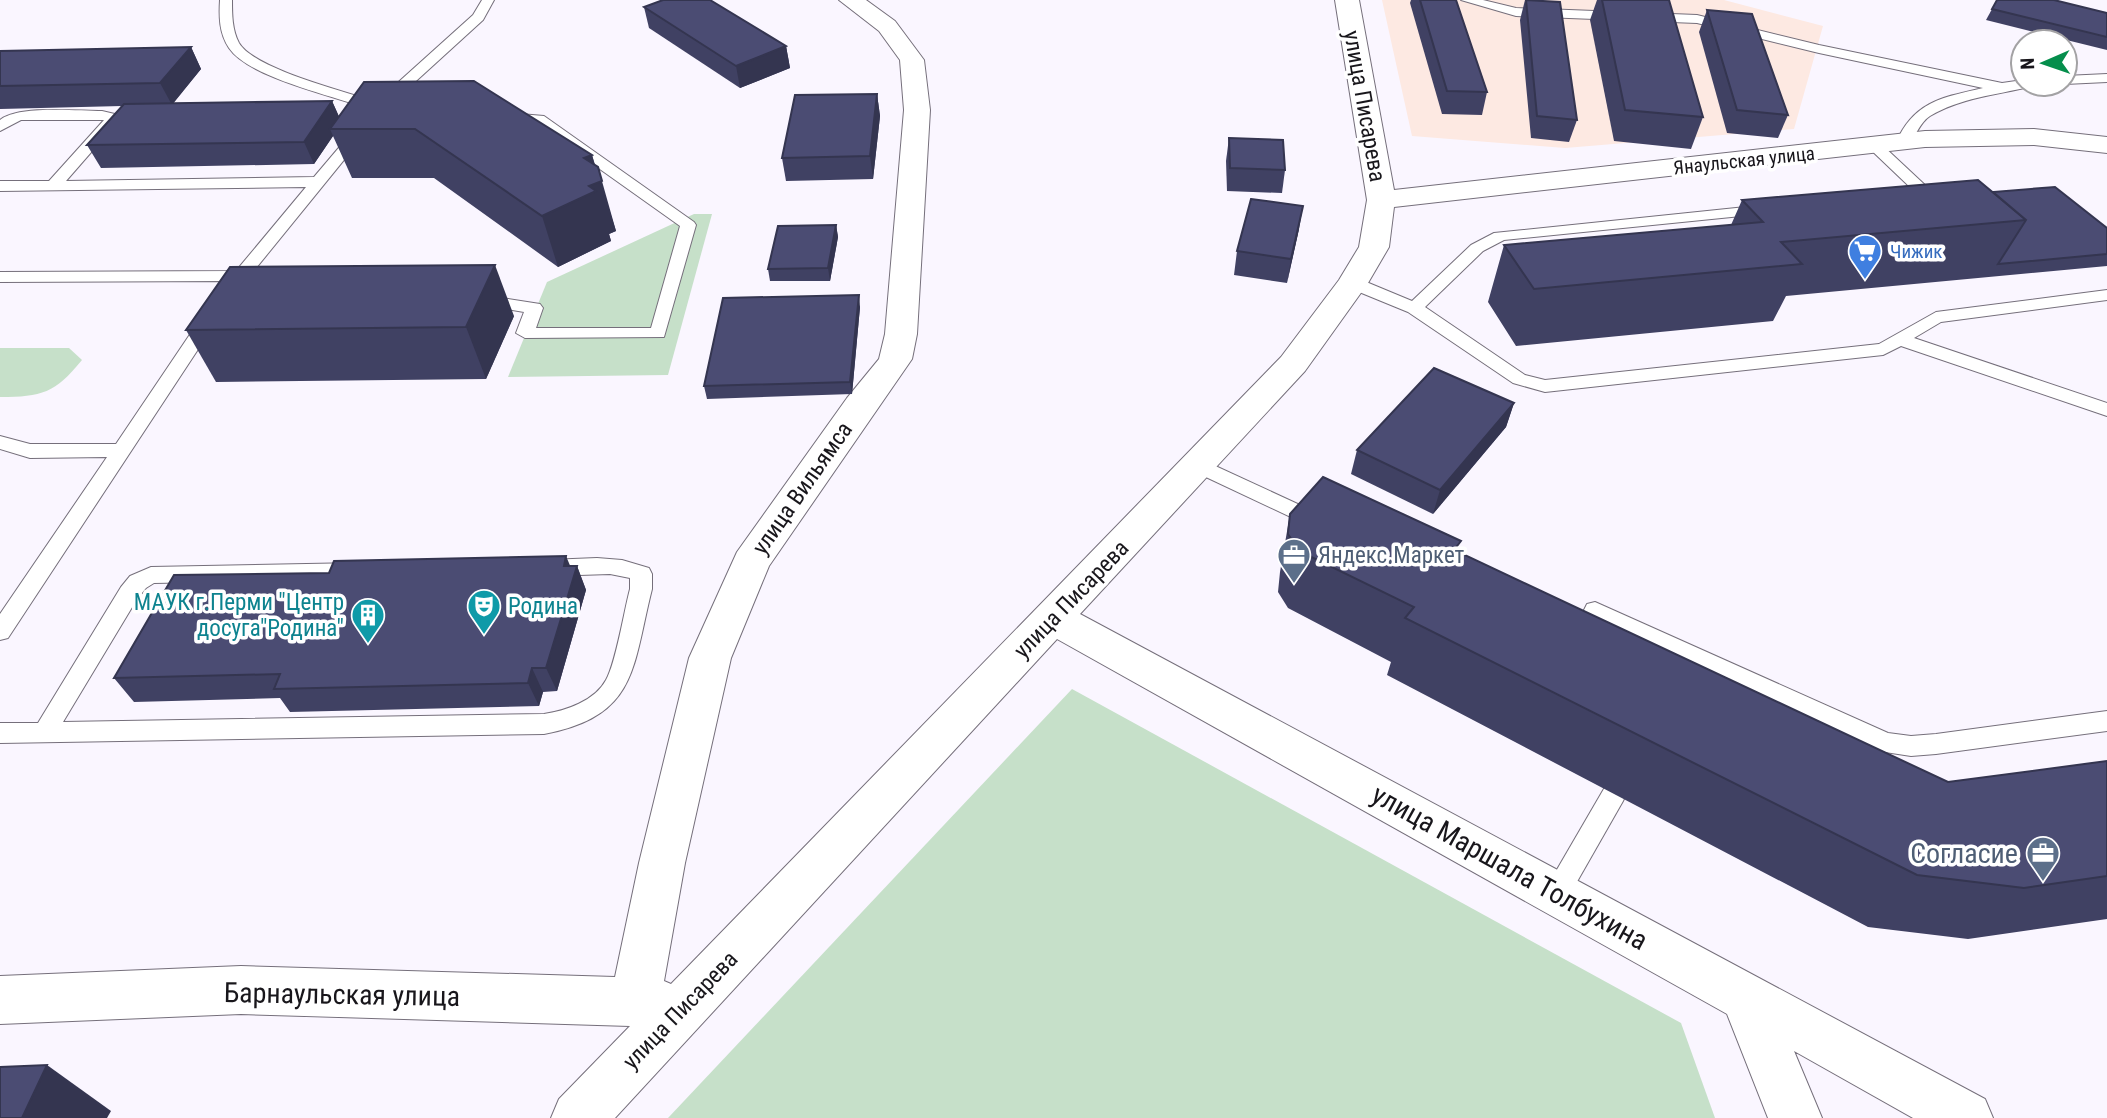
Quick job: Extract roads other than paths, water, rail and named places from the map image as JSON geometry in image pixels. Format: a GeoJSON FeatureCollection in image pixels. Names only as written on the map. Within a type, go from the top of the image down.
{"type":"FeatureCollection","features":[{"type":"Feature","properties":{"kind":"street","name":"улица Вильямса"},"geometry":{"type":"LineString","coordinates":[[635,1001],[662,863],[710,658],[751,562],[859,406],[895,359],[901,334],[917,110],[912,60],[887,26],[851,0]]}},
{"type":"Feature","properties":{"kind":"street","name":"улица Писарева"},"geometry":{"type":"LineString","coordinates":[[578,1118],[1293,364],[1353,283],[1374,247],[1381,200],[1347,0]]}},
{"type":"Feature","properties":{"kind":"street","name":"Янаульская улица"},"geometry":{"type":"LineString","coordinates":[[1381,200],[1974,137],[2034,137],[2107,145]]}},
{"type":"Feature","properties":{"kind":"street","name":"улица Маршала Толбухина"},"geometry":{"type":"LineString","coordinates":[[1053,618],[1966,1118]]}},
{"type":"Feature","properties":{"kind":"street","name":"Барнаульская улица"},"geometry":{"type":"LineString","coordinates":[[0,1000],[241,990],[635,1001],[684,1005]]}},
{"type":"Feature","properties":{"kind":"street"},"geometry":{"type":"LineString","coordinates":[[1745,995],[1796,1118]]}},
{"type":"Feature","properties":{"kind":"lane"},"geometry":{"type":"LineString","coordinates":[[226,0],[225,26],[237,50],[270,70],[379,107],[406,109]]}},
{"type":"Feature","properties":{"kind":"lane"},"geometry":{"type":"LineString","coordinates":[[0,632],[236,280],[379,107],[478,17],[488,0]]}},
{"type":"Feature","properties":{"kind":"lane"},"geometry":{"type":"LineString","coordinates":[[1467,0],[1516,12],[1698,19],[1819,49],[2000,87]]}},
{"type":"Feature","properties":{"kind":"lane"},"geometry":{"type":"LineString","coordinates":[[2079,79],[2107,78]]}},
{"type":"Feature","properties":{"kind":"lane"},"geometry":{"type":"LineString","coordinates":[[1903,143],[1914,120],[1959,99],[2009,86]]}},
{"type":"Feature","properties":{"kind":"lane"},"geometry":{"type":"LineString","coordinates":[[0,128],[10,119],[21,116],[102,115],[114,118],[52,186]]}},
{"type":"Feature","properties":{"kind":"lane"},"geometry":{"type":"LineString","coordinates":[[468,298],[534,308],[525,333],[659,332],[688,225],[539,119],[486,115]]}},
{"type":"Feature","properties":{"kind":"lane"},"geometry":{"type":"LineString","coordinates":[[1874,146],[1921,189],[1920,193],[1913,196],[1886,198]]}},
{"type":"Feature","properties":{"kind":"lane"},"geometry":{"type":"LineString","coordinates":[[0,186],[318,182]]}},
{"type":"Feature","properties":{"kind":"lane"},"geometry":{"type":"LineString","coordinates":[[1414,308],[1477,248],[1500,236],[1777,209]]}},
{"type":"Feature","properties":{"kind":"lane"},"geometry":{"type":"LineString","coordinates":[[0,277],[236,280],[259,284]]}},
{"type":"Feature","properties":{"kind":"lane"},"geometry":{"type":"LineString","coordinates":[[1353,283],[1414,308],[1508,373],[1545,386],[1883,349],[1937,317],[2107,295]]}},
{"type":"Feature","properties":{"kind":"lane"},"geometry":{"type":"LineString","coordinates":[[1900,339],[2107,410]]}},
{"type":"Feature","properties":{"kind":"lane"},"geometry":{"type":"LineString","coordinates":[[0,442],[30,451],[122,450]]}},
{"type":"Feature","properties":{"kind":"lane"},"geometry":{"type":"LineString","coordinates":[[1198,465],[1332,528]]}},
{"type":"Feature","properties":{"kind":"lane"},"geometry":{"type":"LineString","coordinates":[[0,733],[544,724],[564,721],[610,693],[617,683],[641,589],[641,574],[632,568],[619,567],[523,568]]}},
{"type":"Feature","properties":{"kind":"lane"},"geometry":{"type":"LineString","coordinates":[[44,733],[129,593],[138,582],[151,575],[385,570]]}},
{"type":"Feature","properties":{"kind":"lane"},"geometry":{"type":"LineString","coordinates":[[1595,610],[1860,732],[1898,744],[1936,744],[2107,721]]}},
{"type":"Feature","properties":{"kind":"lane"},"geometry":{"type":"LineString","coordinates":[[1681,676],[1692,655]]}},
{"type":"Feature","properties":{"kind":"lane"},"geometry":{"type":"LineString","coordinates":[[1557,892],[1614,794]]}},
{"type":"Feature","properties":{"kind":"place","name":"Чижик"},"geometry":{"type":"Point","coordinates":[1865,281]}},
{"type":"Feature","properties":{"kind":"place","name":"Яндекс.Маркет"},"geometry":{"type":"Point","coordinates":[1294,585]}},
{"type":"Feature","properties":{"kind":"place","name":"Родина"},"geometry":{"type":"Point","coordinates":[484,636]}},
{"type":"Feature","properties":{"kind":"place","name":"МАУК г.Перми \"Центр досуга\"Родина\""},"geometry":{"type":"Point","coordinates":[368,645]}},
{"type":"Feature","properties":{"kind":"place","name":"Согласие"},"geometry":{"type":"Point","coordinates":[2043,883]}}]}
